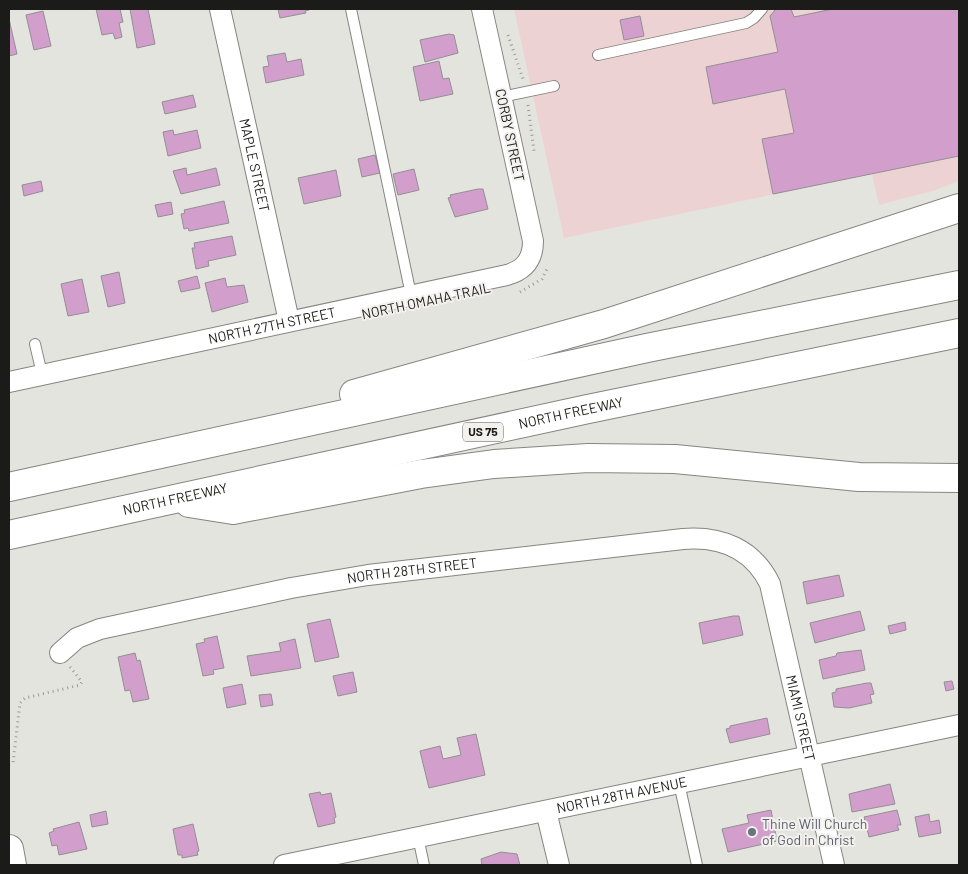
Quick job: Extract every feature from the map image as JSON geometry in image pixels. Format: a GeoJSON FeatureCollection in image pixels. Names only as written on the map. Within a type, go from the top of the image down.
{"type":"FeatureCollection","features":[{"type":"Feature","properties":{"kind":"main road"},"geometry":{"type":"LineString","coordinates":[[61,476],[604,324],[959,208]]}},
{"type":"Feature","properties":{"kind":"main road"},"geometry":{"type":"LineString","coordinates":[[9,487],[647,348],[959,285]]}},
{"type":"Feature","properties":{"kind":"main road","name":"NORTH FREEWAY"},"geometry":{"type":"LineString","coordinates":[[9,536],[607,405],[959,334]]}},
{"type":"Feature","properties":{"kind":"main road"},"geometry":{"type":"LineString","coordinates":[[174,500],[233,510],[421,474],[502,464],[588,458],[676,459],[859,477],[959,478]]}},
{"type":"Feature","properties":{"kind":"main road"},"geometry":{"type":"LineString","coordinates":[[9,849],[12,865]]}},
{"type":"Feature","properties":{"kind":"street","name":"MAPLE STREET"},"geometry":{"type":"LineString","coordinates":[[220,9],[289,321]]}},
{"type":"Feature","properties":{"kind":"street","name":"CORBY STREET"},"geometry":{"type":"LineString","coordinates":[[482,9],[533,241],[529,260]]}},
{"type":"Feature","properties":{"kind":"street","name":"NORTH 27TH STREET"},"geometry":{"type":"LineString","coordinates":[[9,382],[507,275],[521,269],[529,260]]}},
{"type":"Feature","properties":{"kind":"street","name":"NORTH 28TH STREET"},"geometry":{"type":"LineString","coordinates":[[60,654],[81,636],[108,627],[329,581],[428,567],[698,538],[717,540],[741,550],[764,572]]}},
{"type":"Feature","properties":{"kind":"street","name":"MIAMI STREET"},"geometry":{"type":"LineString","coordinates":[[764,572],[776,601],[834,865]]}},
{"type":"Feature","properties":{"kind":"street","name":"NORTH 28TH AVENUE"},"geometry":{"type":"LineString","coordinates":[[284,865],[959,725]]}},
{"type":"Feature","properties":{"kind":"street"},"geometry":{"type":"LineString","coordinates":[[546,811],[559,865]]}},
{"type":"Feature","properties":{"kind":"lane"},"geometry":{"type":"LineString","coordinates":[[351,9],[411,295]]}},
{"type":"Feature","properties":{"kind":"lane"},"geometry":{"type":"LineString","coordinates":[[598,54],[746,23],[754,18],[762,9]]}},
{"type":"Feature","properties":{"kind":"lane"},"geometry":{"type":"LineString","coordinates":[[502,97],[554,86]]}},
{"type":"Feature","properties":{"kind":"lane"},"geometry":{"type":"LineString","coordinates":[[35,344],[42,374]]}},
{"type":"Feature","properties":{"kind":"lane"},"geometry":{"type":"LineString","coordinates":[[679,783],[697,865]]}},
{"type":"Feature","properties":{"kind":"lane"},"geometry":{"type":"LineString","coordinates":[[418,837],[424,865]]}},
{"type":"Feature","properties":{"kind":"path"},"geometry":{"type":"LineString","coordinates":[[507,31],[522,71],[530,112],[534,159]]}},
{"type":"Feature","properties":{"kind":"path"},"geometry":{"type":"LineString","coordinates":[[519,292],[528,289],[542,279],[550,262]]}},
{"type":"Feature","properties":{"kind":"path"},"geometry":{"type":"LineString","coordinates":[[9,764],[13,763],[22,699],[76,687],[82,682],[60,654]]}},
{"type":"Feature","properties":{"kind":"shaded area"},"geometry":{"type":"Polygon","coordinates":[[[514,9],[959,9],[959,181],[933,191],[879,205],[872,174],[564,238],[514,9]]]}},
{"type":"Feature","properties":{"kind":"building"},"geometry":{"type":"Polygon","coordinates":[[[96,9],[120,9],[123,22],[119,23],[122,37],[115,39],[113,33],[102,35],[96,9]]]}},
{"type":"Feature","properties":{"kind":"building"},"geometry":{"type":"Polygon","coordinates":[[[130,9],[148,9],[155,44],[137,48],[130,9]]]}},
{"type":"Feature","properties":{"kind":"building"},"geometry":{"type":"Polygon","coordinates":[[[278,9],[309,10],[305,11],[306,13],[280,18],[278,9]]]}},
{"type":"Feature","properties":{"kind":"building"},"geometry":{"type":"Polygon","coordinates":[[[776,9],[791,9],[794,17],[833,9],[959,9],[959,156],[773,194],[762,139],[794,133],[785,89],[713,104],[706,67],[778,52],[770,16],[776,9]]]}},
{"type":"Feature","properties":{"kind":"building"},"geometry":{"type":"Polygon","coordinates":[[[43,11],[51,46],[34,50],[26,15],[43,11]]]}},
{"type":"Feature","properties":{"kind":"building"},"geometry":{"type":"Polygon","coordinates":[[[640,16],[644,36],[624,40],[620,20],[640,16]]]}},
{"type":"Feature","properties":{"kind":"building"},"geometry":{"type":"Polygon","coordinates":[[[9,19],[17,54],[9,56],[9,19]]]}},
{"type":"Feature","properties":{"kind":"building"},"geometry":{"type":"Polygon","coordinates":[[[449,34],[454,35],[458,53],[425,62],[420,40],[449,34]]]}},
{"type":"Feature","properties":{"kind":"building"},"geometry":{"type":"Polygon","coordinates":[[[285,53],[287,62],[301,59],[304,75],[266,83],[263,67],[269,66],[267,56],[285,53]]]}},
{"type":"Feature","properties":{"kind":"building"},"geometry":{"type":"Polygon","coordinates":[[[439,61],[443,79],[449,78],[453,94],[420,101],[413,67],[439,61]]]}},
{"type":"Feature","properties":{"kind":"building"},"geometry":{"type":"Polygon","coordinates":[[[193,95],[196,107],[165,114],[162,102],[193,95]]]}},
{"type":"Feature","properties":{"kind":"building"},"geometry":{"type":"Polygon","coordinates":[[[173,130],[174,135],[197,130],[201,148],[168,156],[163,132],[173,130]]]}},
{"type":"Feature","properties":{"kind":"building"},"geometry":{"type":"Polygon","coordinates":[[[375,155],[380,173],[362,177],[358,159],[375,155]]]}},
{"type":"Feature","properties":{"kind":"building"},"geometry":{"type":"Polygon","coordinates":[[[186,168],[187,175],[216,168],[220,185],[181,194],[173,171],[186,168]]]}},
{"type":"Feature","properties":{"kind":"building"},"geometry":{"type":"Polygon","coordinates":[[[414,169],[419,190],[398,195],[393,174],[414,169]]]}},
{"type":"Feature","properties":{"kind":"building"},"geometry":{"type":"Polygon","coordinates":[[[336,170],[341,196],[304,204],[298,178],[336,170]]]}},
{"type":"Feature","properties":{"kind":"building"},"geometry":{"type":"Polygon","coordinates":[[[41,181],[43,191],[24,196],[22,185],[41,181]]]}},
{"type":"Feature","properties":{"kind":"building"},"geometry":{"type":"Polygon","coordinates":[[[483,189],[488,209],[455,217],[448,198],[451,197],[450,195],[483,189]]]}},
{"type":"Feature","properties":{"kind":"building"},"geometry":{"type":"Polygon","coordinates":[[[224,201],[229,223],[189,231],[188,228],[184,229],[181,214],[185,213],[184,210],[224,201]]]}},
{"type":"Feature","properties":{"kind":"building"},"geometry":{"type":"Polygon","coordinates":[[[171,202],[173,214],[158,217],[155,205],[171,202]]]}},
{"type":"Feature","properties":{"kind":"building"},"geometry":{"type":"Polygon","coordinates":[[[232,236],[236,255],[208,261],[209,266],[196,269],[192,248],[195,248],[194,243],[232,236]]]}},
{"type":"Feature","properties":{"kind":"building"},"geometry":{"type":"Polygon","coordinates":[[[119,272],[125,303],[108,307],[101,276],[119,272]]]}},
{"type":"Feature","properties":{"kind":"building"},"geometry":{"type":"Polygon","coordinates":[[[197,276],[200,288],[181,292],[178,281],[197,276]]]}},
{"type":"Feature","properties":{"kind":"building"},"geometry":{"type":"Polygon","coordinates":[[[225,278],[227,287],[244,285],[248,302],[212,312],[205,283],[225,278]]]}},
{"type":"Feature","properties":{"kind":"building"},"geometry":{"type":"Polygon","coordinates":[[[82,279],[89,312],[68,316],[61,284],[82,279]]]}},
{"type":"Feature","properties":{"kind":"building"},"geometry":{"type":"Polygon","coordinates":[[[839,575],[844,596],[807,604],[803,582],[839,575]]]}},
{"type":"Feature","properties":{"kind":"building"},"geometry":{"type":"Polygon","coordinates":[[[860,611],[865,630],[815,643],[810,623],[860,611]]]}},
{"type":"Feature","properties":{"kind":"building"},"geometry":{"type":"Polygon","coordinates":[[[739,616],[743,635],[703,644],[699,623],[739,616]]]}},
{"type":"Feature","properties":{"kind":"building"},"geometry":{"type":"Polygon","coordinates":[[[330,619],[339,657],[315,662],[307,624],[330,619]]]}},
{"type":"Feature","properties":{"kind":"building"},"geometry":{"type":"Polygon","coordinates":[[[905,622],[906,630],[890,634],[888,626],[905,622]]]}},
{"type":"Feature","properties":{"kind":"building"},"geometry":{"type":"Polygon","coordinates":[[[217,636],[224,668],[213,670],[214,674],[203,676],[196,644],[205,642],[204,639],[217,636]]]}},
{"type":"Feature","properties":{"kind":"building"},"geometry":{"type":"Polygon","coordinates":[[[295,639],[301,668],[251,676],[247,656],[281,651],[279,643],[295,639]]]}},
{"type":"Feature","properties":{"kind":"building"},"geometry":{"type":"Polygon","coordinates":[[[861,650],[865,670],[823,679],[819,660],[836,656],[837,653],[861,650]]]}},
{"type":"Feature","properties":{"kind":"building"},"geometry":{"type":"Polygon","coordinates":[[[135,653],[137,661],[140,660],[149,699],[133,702],[130,690],[125,691],[118,657],[135,653]]]}},
{"type":"Feature","properties":{"kind":"building"},"geometry":{"type":"Polygon","coordinates":[[[353,672],[357,692],[338,696],[333,676],[353,672]]]}},
{"type":"Feature","properties":{"kind":"building"},"geometry":{"type":"Polygon","coordinates":[[[952,681],[954,689],[946,691],[944,682],[952,681]]]}},
{"type":"Feature","properties":{"kind":"building"},"geometry":{"type":"Polygon","coordinates":[[[871,683],[874,694],[870,695],[872,703],[849,708],[834,707],[832,693],[836,692],[836,689],[871,683]]]}},
{"type":"Feature","properties":{"kind":"building"},"geometry":{"type":"Polygon","coordinates":[[[242,684],[246,704],[227,708],[223,688],[242,684]]]}},
{"type":"Feature","properties":{"kind":"building"},"geometry":{"type":"Polygon","coordinates":[[[271,694],[273,705],[261,707],[259,695],[271,694]]]}},
{"type":"Feature","properties":{"kind":"building"},"geometry":{"type":"Polygon","coordinates":[[[767,718],[770,734],[730,743],[726,729],[730,728],[730,726],[767,718]]]}},
{"type":"Feature","properties":{"kind":"building"},"geometry":{"type":"Polygon","coordinates":[[[476,734],[485,775],[429,788],[420,751],[440,746],[443,759],[461,755],[457,738],[476,734]]]}},
{"type":"Feature","properties":{"kind":"building"},"geometry":{"type":"Polygon","coordinates":[[[890,784],[895,804],[852,812],[849,794],[890,784]]]}},
{"type":"Feature","properties":{"kind":"building"},"geometry":{"type":"Polygon","coordinates":[[[320,792],[321,795],[331,793],[336,817],[334,818],[335,823],[318,827],[309,794],[320,792]]]}},
{"type":"Feature","properties":{"kind":"building"},"geometry":{"type":"Polygon","coordinates":[[[771,810],[777,841],[728,852],[722,829],[749,823],[747,815],[771,810]]]}},
{"type":"Feature","properties":{"kind":"building"},"geometry":{"type":"Polygon","coordinates":[[[897,810],[901,825],[897,825],[899,830],[869,837],[864,817],[897,810]]]}},
{"type":"Feature","properties":{"kind":"building"},"geometry":{"type":"Polygon","coordinates":[[[106,811],[108,824],[92,827],[90,815],[106,811]]]}},
{"type":"Feature","properties":{"kind":"building"},"geometry":{"type":"Polygon","coordinates":[[[929,814],[930,822],[939,820],[941,833],[919,837],[915,817],[929,814]]]}},
{"type":"Feature","properties":{"kind":"building"},"geometry":{"type":"Polygon","coordinates":[[[79,822],[87,849],[59,855],[57,845],[52,846],[49,833],[54,831],[53,829],[79,822]]]}},
{"type":"Feature","properties":{"kind":"building"},"geometry":{"type":"Polygon","coordinates":[[[193,824],[199,851],[197,852],[198,855],[182,858],[182,855],[178,855],[173,829],[193,824]]]}},
{"type":"Feature","properties":{"kind":"building"},"geometry":{"type":"Polygon","coordinates":[[[501,852],[517,854],[520,865],[482,865],[481,859],[501,852]]]}},
{"type":"Feature","properties":{"kind":"place","name":"Thine Will Church of God in Christ"},"geometry":{"type":"Point","coordinates":[752,832]}}]}
